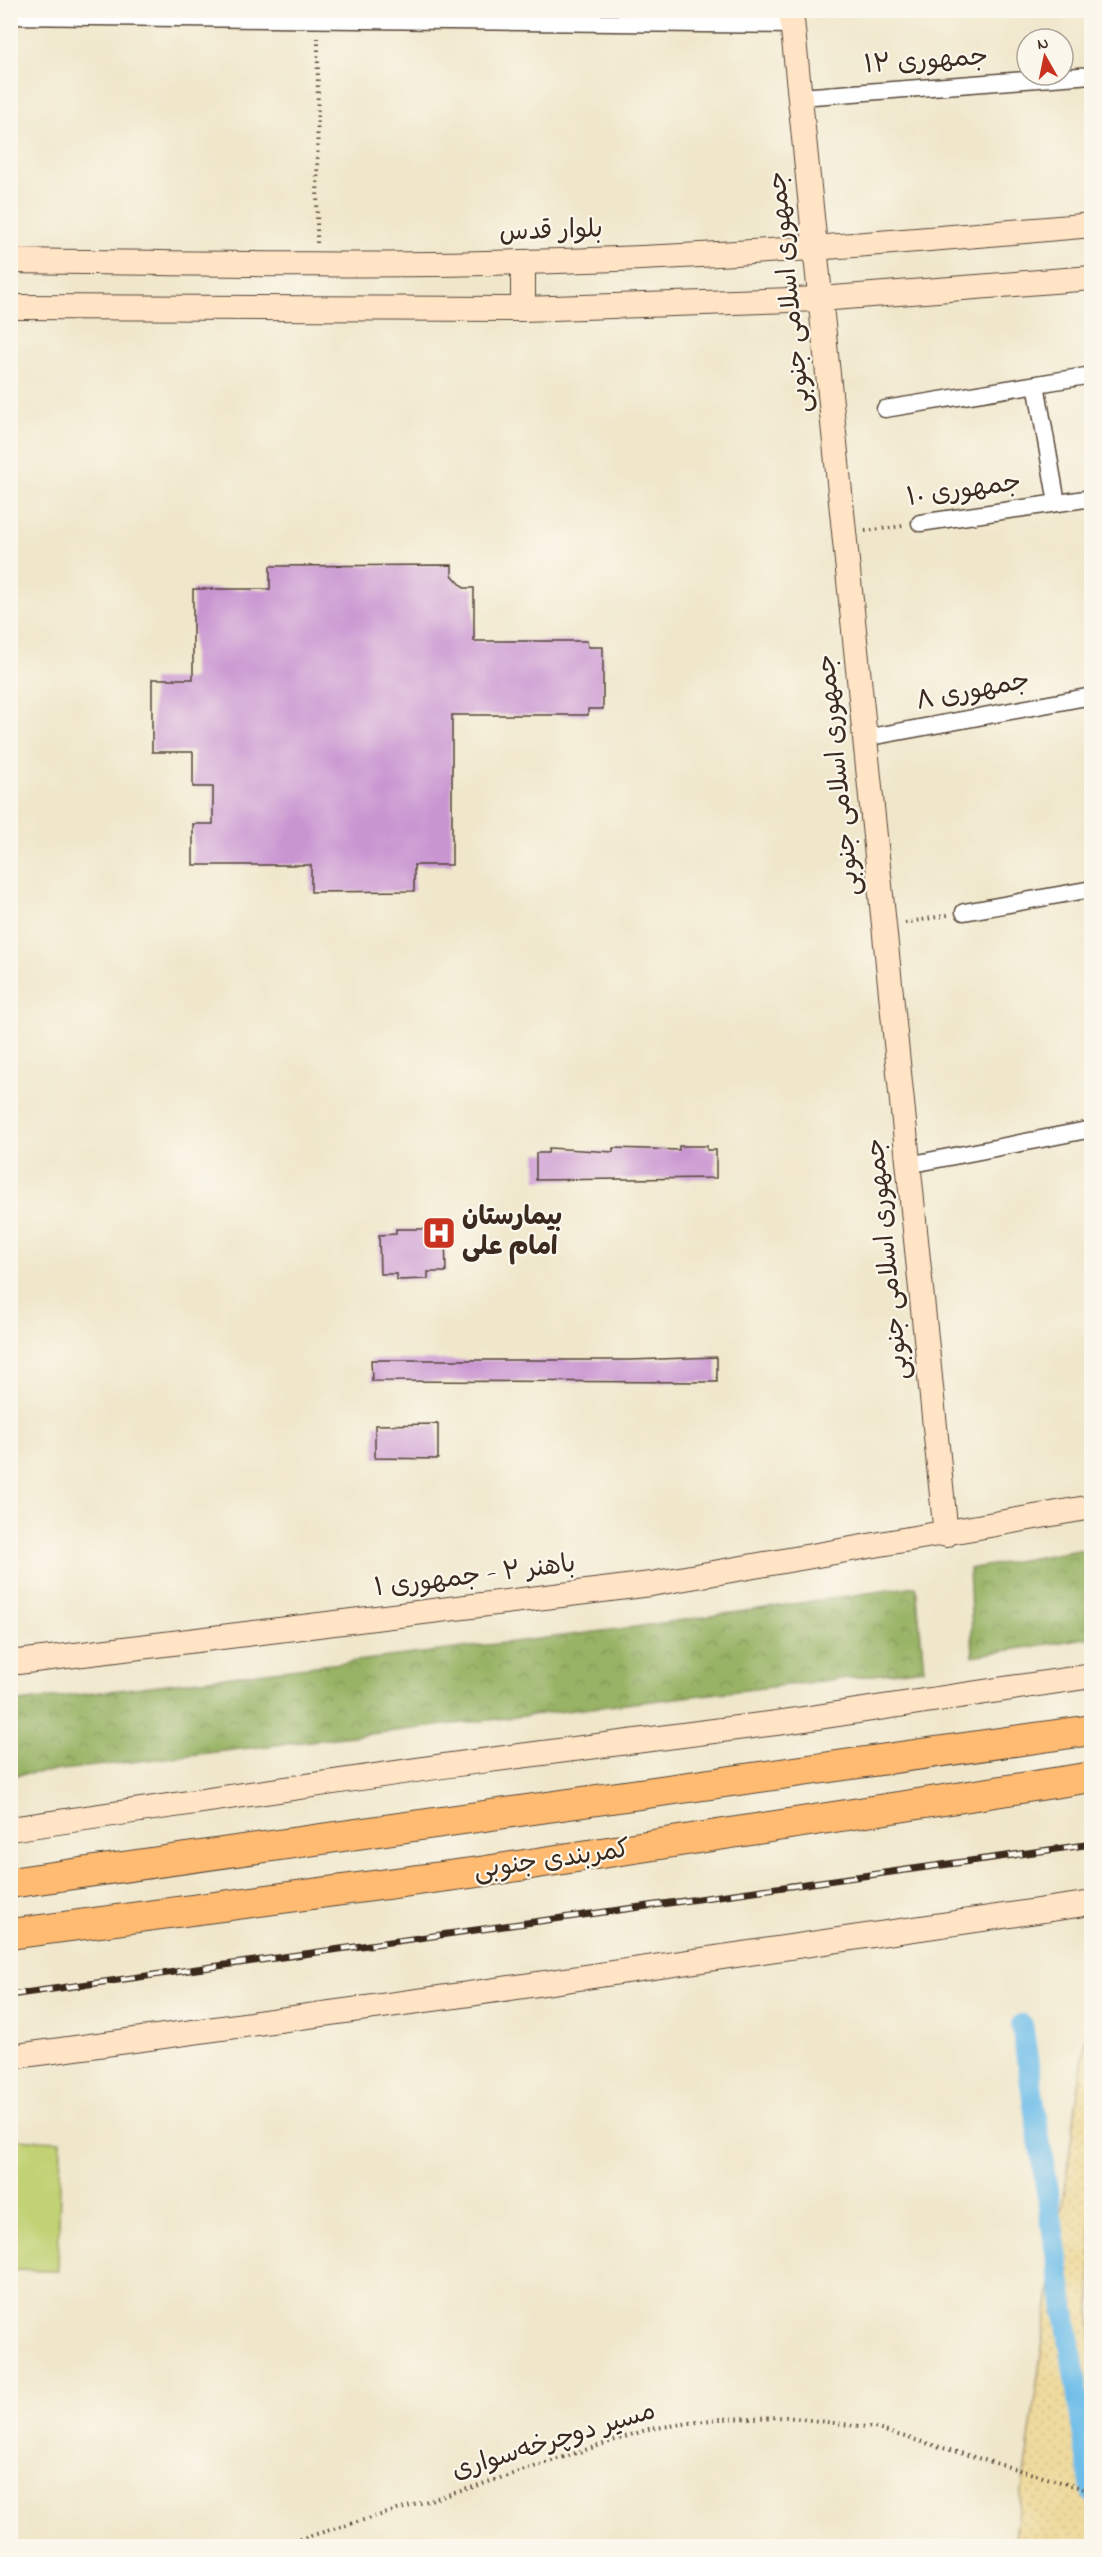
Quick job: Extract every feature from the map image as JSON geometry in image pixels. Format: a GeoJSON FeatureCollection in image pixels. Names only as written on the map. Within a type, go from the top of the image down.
{"type":"FeatureCollection","features":[{"type":"Feature","properties":{"kind":"highway","name":"کمربندی جنوبی"},"geometry":{"type":"LineString","coordinates":[[10,1883],[1092,1730]]}},
{"type":"Feature","properties":{"kind":"highway","name":"کمربندی جنوبی"},"geometry":{"type":"LineString","coordinates":[[10,1934],[486,1871],[1092,1777]]}},
{"type":"Feature","properties":{"kind":"main road","name":"جمهوری اسلامی جنوبی"},"geometry":{"type":"LineString","coordinates":[[792,18],[946,1534]]}},
{"type":"Feature","properties":{"kind":"main road","name":"بلوار قدس"},"geometry":{"type":"LineString","coordinates":[[10,261],[316,265],[523,262],[815,249],[1092,225]]}},
{"type":"Feature","properties":{"kind":"main road"},"geometry":{"type":"LineString","coordinates":[[523,262],[523,309]]}},
{"type":"Feature","properties":{"kind":"main road"},"geometry":{"type":"LineString","coordinates":[[10,307],[523,309],[820,299],[1092,278]]}},
{"type":"Feature","properties":{"kind":"main road","name":"باهنر ۲ - جمهوری ۱"},"geometry":{"type":"LineString","coordinates":[[10,1663],[651,1584],[1092,1507]]}},
{"type":"Feature","properties":{"kind":"main road"},"geometry":{"type":"LineString","coordinates":[[10,1829],[450,1765],[784,1722],[1092,1676]]}},
{"type":"Feature","properties":{"kind":"main road"},"geometry":{"type":"LineString","coordinates":[[10,2057],[481,1992],[1092,1903]]}},
{"type":"Feature","properties":{"kind":"street"},"geometry":{"type":"LineString","coordinates":[[10,16],[792,18]]}},
{"type":"Feature","properties":{"kind":"street","name":"جمهوری ۱۲"},"geometry":{"type":"LineString","coordinates":[[800,97],[1092,75]]}},
{"type":"Feature","properties":{"kind":"street"},"geometry":{"type":"LineString","coordinates":[[885,409],[1092,375]]}},
{"type":"Feature","properties":{"kind":"street"},"geometry":{"type":"LineString","coordinates":[[1036,384],[1057,503]]}},
{"type":"Feature","properties":{"kind":"street","name":"جمهوری ۱۰"},"geometry":{"type":"LineString","coordinates":[[920,523],[1092,498]]}},
{"type":"Feature","properties":{"kind":"street","name":"جمهوری ۸"},"geometry":{"type":"LineString","coordinates":[[865,738],[1092,696]]}},
{"type":"Feature","properties":{"kind":"street"},"geometry":{"type":"LineString","coordinates":[[964,912],[1092,890]]}},
{"type":"Feature","properties":{"kind":"street"},"geometry":{"type":"LineString","coordinates":[[908,1165],[1092,1129]]}},
{"type":"Feature","properties":{"kind":"path"},"geometry":{"type":"LineString","coordinates":[[316,265],[318,15]]}},
{"type":"Feature","properties":{"kind":"path","name":"جمهوری ۱۰"},"geometry":{"type":"LineString","coordinates":[[844,534],[920,523]]}},
{"type":"Feature","properties":{"kind":"path"},"geometry":{"type":"LineString","coordinates":[[884,927],[964,912]]}},
{"type":"Feature","properties":{"kind":"path","name":"مسیر دوچرخه‌سواری"},"geometry":{"type":"LineString","coordinates":[[276,2547],[450,2495],[649,2430],[717,2419],[786,2417],[874,2428],[1092,2491]]}},
{"type":"Feature","properties":{"kind":"green space"},"geometry":{"type":"Polygon","coordinates":[[[1091,1548],[1091,1637],[973,1656],[969,1569],[1091,1548]]]}},
{"type":"Feature","properties":{"kind":"green space"},"geometry":{"type":"Polygon","coordinates":[[[916,1586],[924,1669],[11,1776],[11,1703],[628,1628],[916,1586]]]}},
{"type":"Feature","properties":{"kind":"green space"},"geometry":{"type":"Polygon","coordinates":[[[11,2139],[61,2141],[58,2271],[11,2270],[11,2139]]]}},
{"type":"Feature","properties":{"kind":"sand"},"geometry":{"type":"Polygon","coordinates":[[[1091,2001],[1091,2546],[1014,2546],[1091,2001]]]}},
{"type":"Feature","properties":{"kind":"building"},"geometry":{"type":"Polygon","coordinates":[[[452,565],[452,575],[464,588],[474,588],[474,641],[587,641],[588,647],[603,647],[603,709],[588,709],[588,715],[452,715],[452,865],[414,865],[414,891],[311,892],[311,865],[193,865],[193,824],[213,824],[213,787],[193,787],[193,752],[152,752],[152,679],[193,679],[193,589],[270,589],[270,566],[452,565]]]}},
{"type":"Feature","properties":{"kind":"building"},"geometry":{"type":"Polygon","coordinates":[[[679,1146],[707,1146],[707,1150],[716,1150],[716,1178],[536,1180],[536,1153],[548,1153],[549,1148],[613,1152],[613,1148],[679,1150],[679,1146]]]}},
{"type":"Feature","properties":{"kind":"building"},"geometry":{"type":"Polygon","coordinates":[[[396,1229],[430,1229],[430,1235],[445,1235],[446,1272],[428,1272],[428,1279],[397,1280],[397,1274],[380,1274],[379,1235],[396,1234],[396,1229]]]}},
{"type":"Feature","properties":{"kind":"building"},"geometry":{"type":"Polygon","coordinates":[[[717,1357],[717,1382],[372,1381],[371,1360],[630,1360],[717,1357]]]}},
{"type":"Feature","properties":{"kind":"building"},"geometry":{"type":"Polygon","coordinates":[[[438,1424],[438,1459],[375,1458],[375,1425],[438,1424]]]}},
{"type":"Feature","properties":{"kind":"waterway"},"geometry":{"type":"LineString","coordinates":[[1022,2025],[1092,2491]]}},
{"type":"Feature","properties":{"kind":"railway"},"geometry":{"type":"LineString","coordinates":[[10,1995],[1092,1844]]}},
{"type":"Feature","properties":{"kind":"place","name":"بیمارستان امام علی"},"geometry":{"type":"Point","coordinates":[439,1233]}}]}
